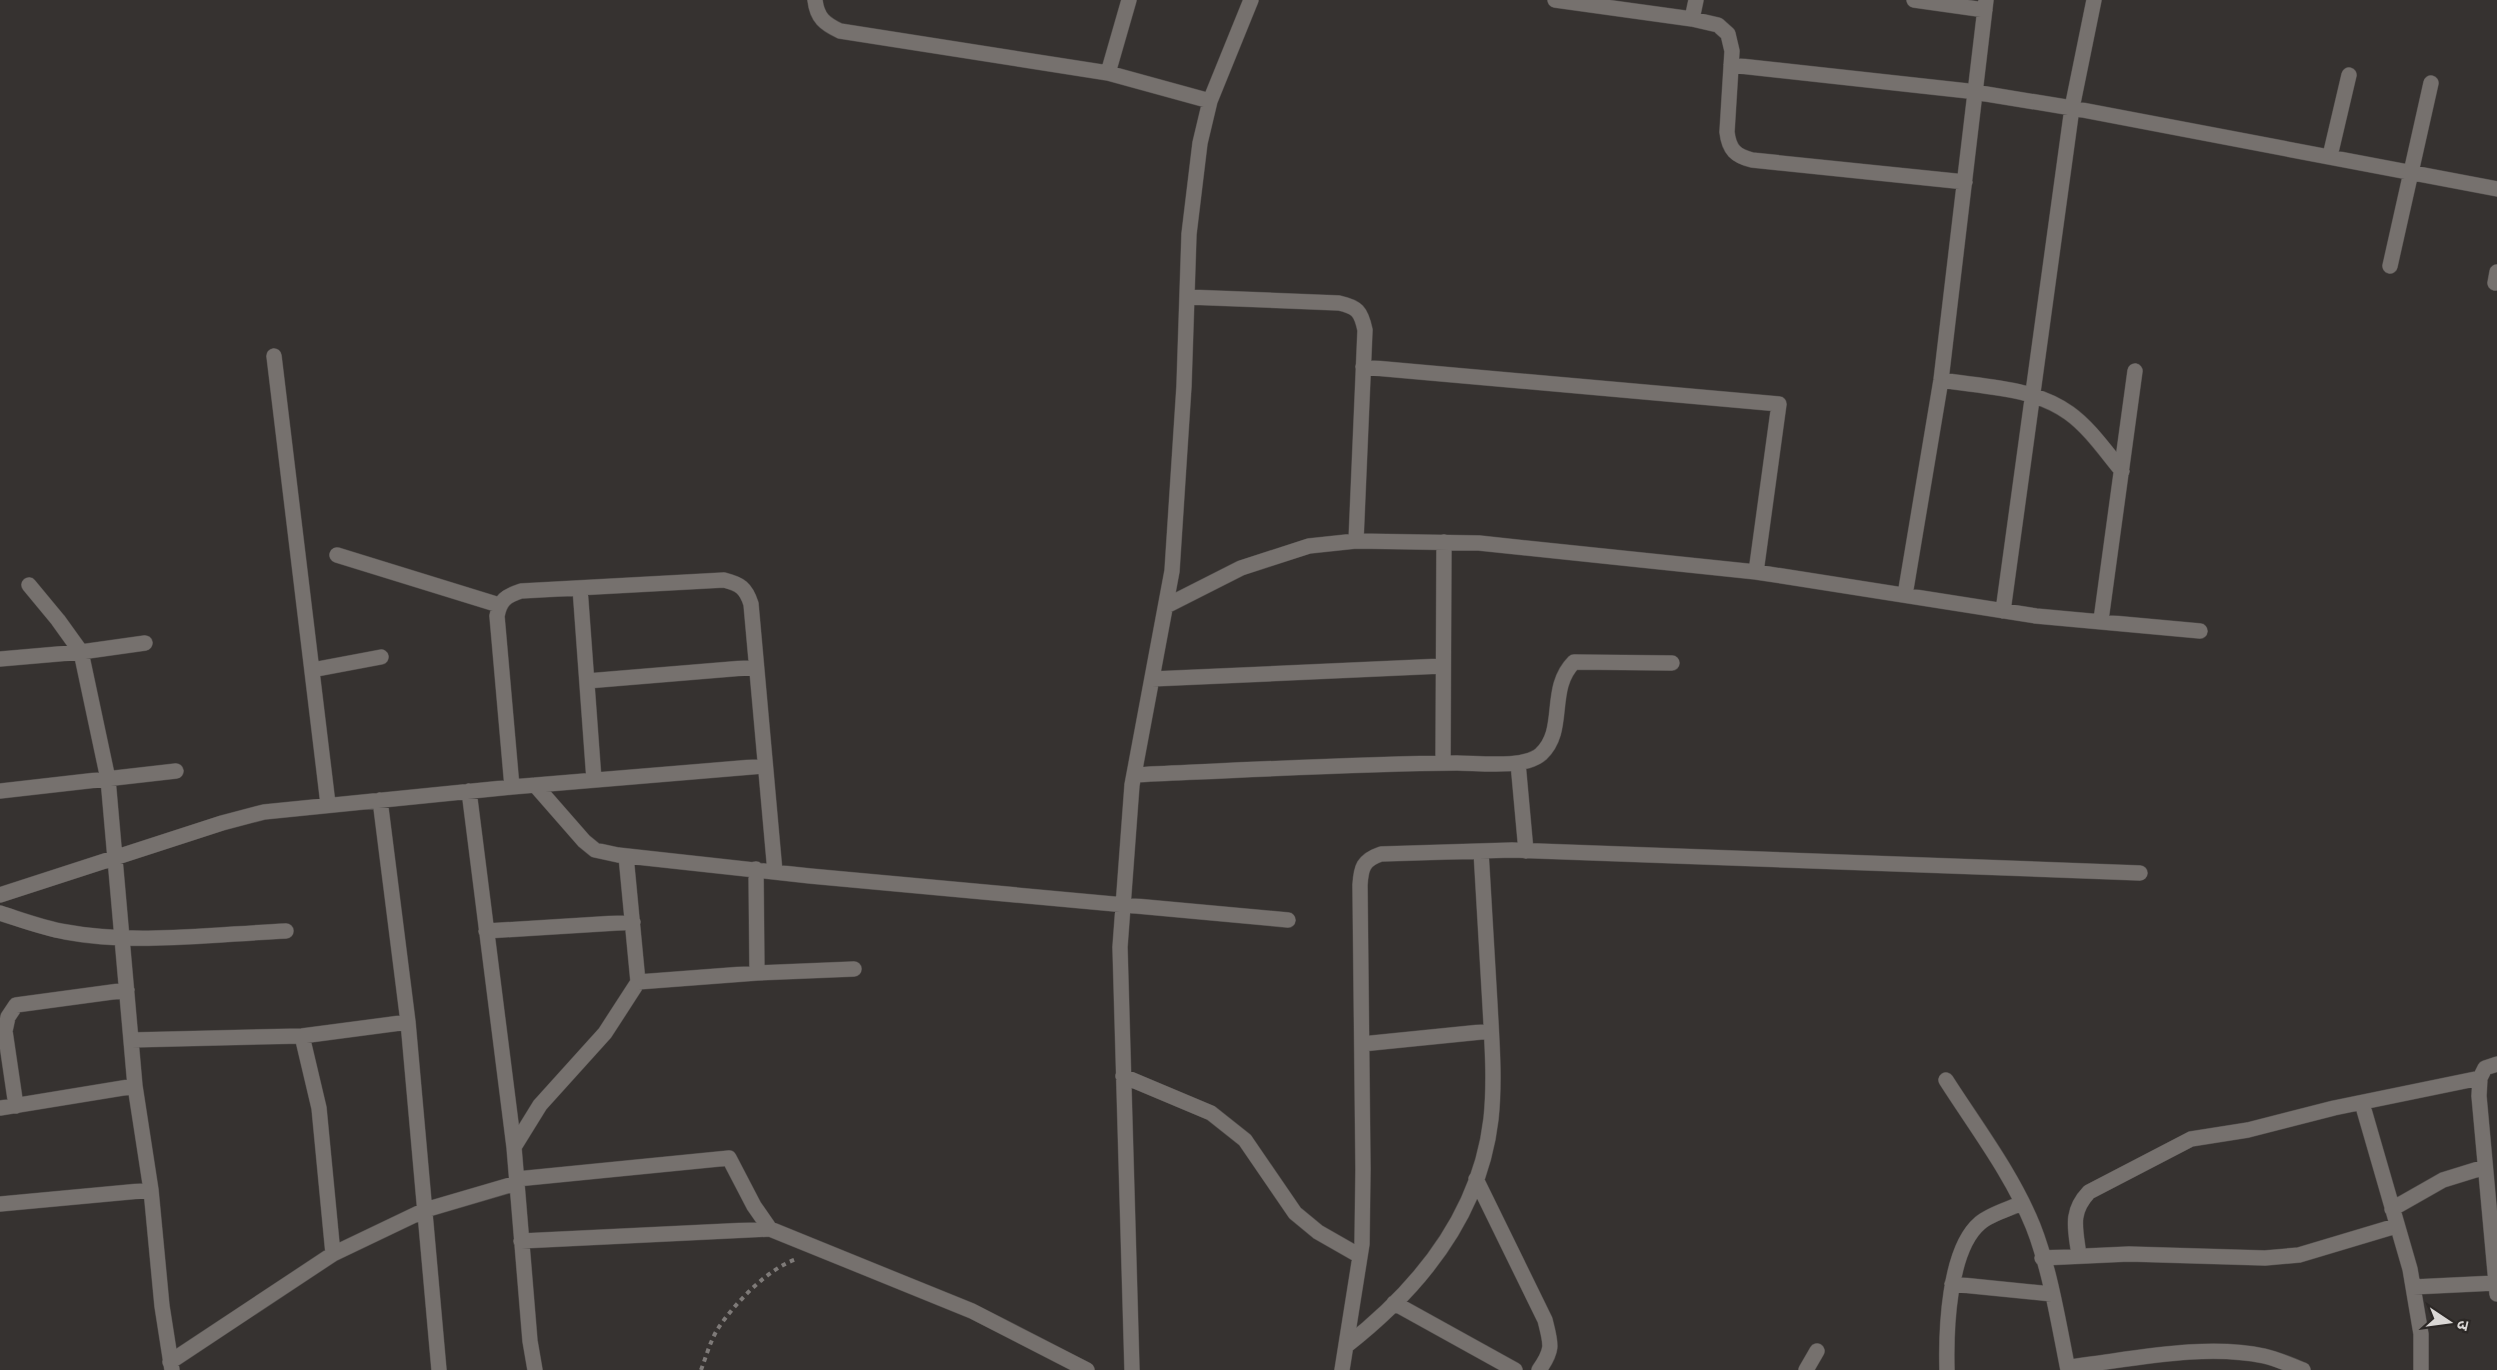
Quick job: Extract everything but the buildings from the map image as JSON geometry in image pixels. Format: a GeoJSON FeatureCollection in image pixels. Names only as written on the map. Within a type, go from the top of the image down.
{"type":"FeatureCollection","features":[{"type":"Feature","properties":{"kind":"street"},"geometry":{"type":"LineString","coordinates":[[815,0],[818,14],[825,24],[840,31],[1108,73],[1210,101]]}},
{"type":"Feature","properties":{"kind":"street"},"geometry":{"type":"LineString","coordinates":[[1108,73],[1129,0]]}},
{"type":"Feature","properties":{"kind":"street"},"geometry":{"type":"LineString","coordinates":[[1132,1370],[1120,947],[1134,775],[1172,571],[1190,234],[1200,143],[1210,101],[1251,0]]}},
{"type":"Feature","properties":{"kind":"street"},"geometry":{"type":"LineString","coordinates":[[1556,0],[1692,19],[1718,25],[1728,34],[1732,51],[1727,132],[1728,144],[1738,156],[1752,160],[1965,182]]}},
{"type":"Feature","properties":{"kind":"street"},"geometry":{"type":"LineString","coordinates":[[1692,19],[1695,0]]}},
{"type":"Feature","properties":{"kind":"street"},"geometry":{"type":"LineString","coordinates":[[1905,595],[1941,380],[1986,5],[1914,0]]}},
{"type":"Feature","properties":{"kind":"street"},"geometry":{"type":"LineString","coordinates":[[2003,611],[2072,108],[2094,0]]}},
{"type":"Feature","properties":{"kind":"street"},"geometry":{"type":"LineString","coordinates":[[1731,65],[1976,93],[2072,108],[2497,189]]}},
{"type":"Feature","properties":{"kind":"street"},"geometry":{"type":"LineString","coordinates":[[2330,156],[2349,75]]}},
{"type":"Feature","properties":{"kind":"street"},"geometry":{"type":"LineString","coordinates":[[2390,266],[2413,172],[2431,83]]}},
{"type":"Feature","properties":{"kind":"street"},"geometry":{"type":"LineString","coordinates":[[1187,297],[1339,303],[1354,307],[1362,317],[1365,330],[1356,541]]}},
{"type":"Feature","properties":{"kind":"street"},"geometry":{"type":"LineString","coordinates":[[274,356],[328,804]]}},
{"type":"Feature","properties":{"kind":"street"},"geometry":{"type":"LineString","coordinates":[[1363,367],[1779,404],[1755,572]]}},
{"type":"Feature","properties":{"kind":"street"},"geometry":{"type":"LineString","coordinates":[[2101,620],[2135,372]]}},
{"type":"Feature","properties":{"kind":"street"},"geometry":{"type":"LineString","coordinates":[[1941,380],[2033,394],[2071,414],[2122,471]]}},
{"type":"Feature","properties":{"kind":"street"},"geometry":{"type":"LineString","coordinates":[[1166,606],[1241,568],[1309,546],[1356,541],[1444,542],[1479,543],[1755,572],[2036,616],[2101,620],[2200,631]]}},
{"type":"Feature","properties":{"kind":"street"},"geometry":{"type":"LineString","coordinates":[[1443,763],[1444,542]]}},
{"type":"Feature","properties":{"kind":"street"},"geometry":{"type":"LineString","coordinates":[[337,555],[499,605]]}},
{"type":"Feature","properties":{"kind":"street"},"geometry":{"type":"LineString","coordinates":[[512,787],[497,616],[499,605],[506,596],[521,591],[724,580],[738,583],[747,591],[751,604],[775,872]]}},
{"type":"Feature","properties":{"kind":"street"},"geometry":{"type":"LineString","coordinates":[[29,585],[81,652],[108,779],[135,1086],[151,1190],[162,1306],[171,1366],[333,1254],[425,1210],[517,1181],[729,1158],[754,1206],[770,1229]]}},
{"type":"Feature","properties":{"kind":"street"},"geometry":{"type":"LineString","coordinates":[[580,588],[594,780]]}},
{"type":"Feature","properties":{"kind":"street"},"geometry":{"type":"LineString","coordinates":[[0,659],[81,652],[146,643]]}},
{"type":"Feature","properties":{"kind":"street"},"geometry":{"type":"LineString","coordinates":[[312,670],[381,657]]}},
{"type":"Feature","properties":{"kind":"street"},"geometry":{"type":"LineString","coordinates":[[1134,775],[1394,763],[1518,763],[1539,756],[1549,745],[1553,734],[1560,682],[1566,670],[1574,662],[1672,663]]}},
{"type":"Feature","properties":{"kind":"street"},"geometry":{"type":"LineString","coordinates":[[1152,679],[1443,666]]}},
{"type":"Feature","properties":{"kind":"street"},"geometry":{"type":"LineString","coordinates":[[587,681],[756,667]]}},
{"type":"Feature","properties":{"kind":"street"},"geometry":{"type":"LineString","coordinates":[[1518,763],[1526,851]]}},
{"type":"Feature","properties":{"kind":"street"},"geometry":{"type":"LineString","coordinates":[[0,895],[253,815],[328,804],[765,766]]}},
{"type":"Feature","properties":{"kind":"street"},"geometry":{"type":"LineString","coordinates":[[0,791],[176,771]]}},
{"type":"Feature","properties":{"kind":"street"},"geometry":{"type":"LineString","coordinates":[[536,785],[584,841],[595,850],[626,856],[1123,906],[1288,920]]}},
{"type":"Feature","properties":{"kind":"street"},"geometry":{"type":"LineString","coordinates":[[469,791],[514,1147],[530,1341],[535,1370]]}},
{"type":"Feature","properties":{"kind":"street"},"geometry":{"type":"LineString","coordinates":[[380,800],[408,1022],[439,1370]]}},
{"type":"Feature","properties":{"kind":"street"},"geometry":{"type":"LineString","coordinates":[[1346,1346],[1379,1320],[1436,1258],[1467,1205],[1482,1161],[1491,1119],[1493,1072],[1481,851]]}},
{"type":"Feature","properties":{"kind":"street"},"geometry":{"type":"LineString","coordinates":[[1342,1370],[1360,1256],[1363,1169],[1361,868],[1369,858],[1381,855],[1526,851],[2140,873]]}},
{"type":"Feature","properties":{"kind":"street"},"geometry":{"type":"LineString","coordinates":[[514,1147],[540,1105],[604,1033],[638,982],[626,856]]}},
{"type":"Feature","properties":{"kind":"street"},"geometry":{"type":"LineString","coordinates":[[756,869],[758,973]]}},
{"type":"Feature","properties":{"kind":"street"},"geometry":{"type":"LineString","coordinates":[[0,913],[33,925],[68,933],[123,938],[286,931]]}},
{"type":"Feature","properties":{"kind":"street"},"geometry":{"type":"LineString","coordinates":[[486,931],[633,922]]}},
{"type":"Feature","properties":{"kind":"street"},"geometry":{"type":"LineString","coordinates":[[638,982],[854,969]]}},
{"type":"Feature","properties":{"kind":"street"},"geometry":{"type":"LineString","coordinates":[[16,1106],[5,1031],[8,1017],[16,1005],[127,990]]}},
{"type":"Feature","properties":{"kind":"street"},"geometry":{"type":"LineString","coordinates":[[131,1040],[302,1036],[408,1022]]}},
{"type":"Feature","properties":{"kind":"street"},"geometry":{"type":"LineString","coordinates":[[1362,1044],[1491,1031]]}},
{"type":"Feature","properties":{"kind":"street"},"geometry":{"type":"LineString","coordinates":[[302,1036],[319,1108],[333,1254]]}},
{"type":"Feature","properties":{"kind":"street"},"geometry":{"type":"LineString","coordinates":[[2413,1287],[2497,1289],[2479,1096],[2480,1078],[2485,1068],[2497,1064]]}},
{"type":"Feature","properties":{"kind":"street"},"geometry":{"type":"LineString","coordinates":[[1123,1076],[1211,1113],[1245,1140],[1295,1213],[1318,1232],[1360,1256]]}},
{"type":"Feature","properties":{"kind":"street"},"geometry":{"type":"LineString","coordinates":[[2079,1256],[2074,1218],[2080,1202],[2089,1192],[2191,1138],[2248,1130],[2480,1078]]}},
{"type":"Feature","properties":{"kind":"street"},"geometry":{"type":"LineString","coordinates":[[1946,1080],[2013,1183],[2034,1227],[2068,1368],[2186,1353],[2223,1351],[2303,1370]]}},
{"type":"Feature","properties":{"kind":"street"},"geometry":{"type":"LineString","coordinates":[[0,1108],[135,1086]]}},
{"type":"Feature","properties":{"kind":"street"},"geometry":{"type":"LineString","coordinates":[[2362,1103],[2410,1269],[2421,1334],[2421,1370]]}},
{"type":"Feature","properties":{"kind":"street"},"geometry":{"type":"LineString","coordinates":[[2392,1209],[2443,1180],[2486,1167]]}},
{"type":"Feature","properties":{"kind":"street"},"geometry":{"type":"LineString","coordinates":[[1476,1179],[1545,1320],[1551,1343],[1549,1355],[1539,1370]]}},
{"type":"Feature","properties":{"kind":"street"},"geometry":{"type":"LineString","coordinates":[[0,1204],[151,1190]]}},
{"type":"Feature","properties":{"kind":"street"},"geometry":{"type":"LineString","coordinates":[[1947,1370],[1946,1338],[1952,1284],[1969,1237],[1980,1223],[2022,1203]]}},
{"type":"Feature","properties":{"kind":"street"},"geometry":{"type":"LineString","coordinates":[[2042,1258],[2185,1254],[2265,1258],[2300,1255],[2396,1226]]}},
{"type":"Feature","properties":{"kind":"street"},"geometry":{"type":"LineString","coordinates":[[521,1241],[770,1229],[972,1311],[1087,1370]]}},
{"type":"Feature","properties":{"kind":"street"},"geometry":{"type":"LineString","coordinates":[[1952,1284],[2052,1294]]}},
{"type":"Feature","properties":{"kind":"street"},"geometry":{"type":"LineString","coordinates":[[1394,1304],[1515,1370]]}},
{"type":"Feature","properties":{"kind":"street"},"geometry":{"type":"LineString","coordinates":[[1806,1370],[1817,1351]]}},
{"type":"Feature","properties":{"kind":"path"},"geometry":{"type":"LineString","coordinates":[[701,1370],[717,1331],[752,1288],[785,1263],[821,1251]]}}]}
